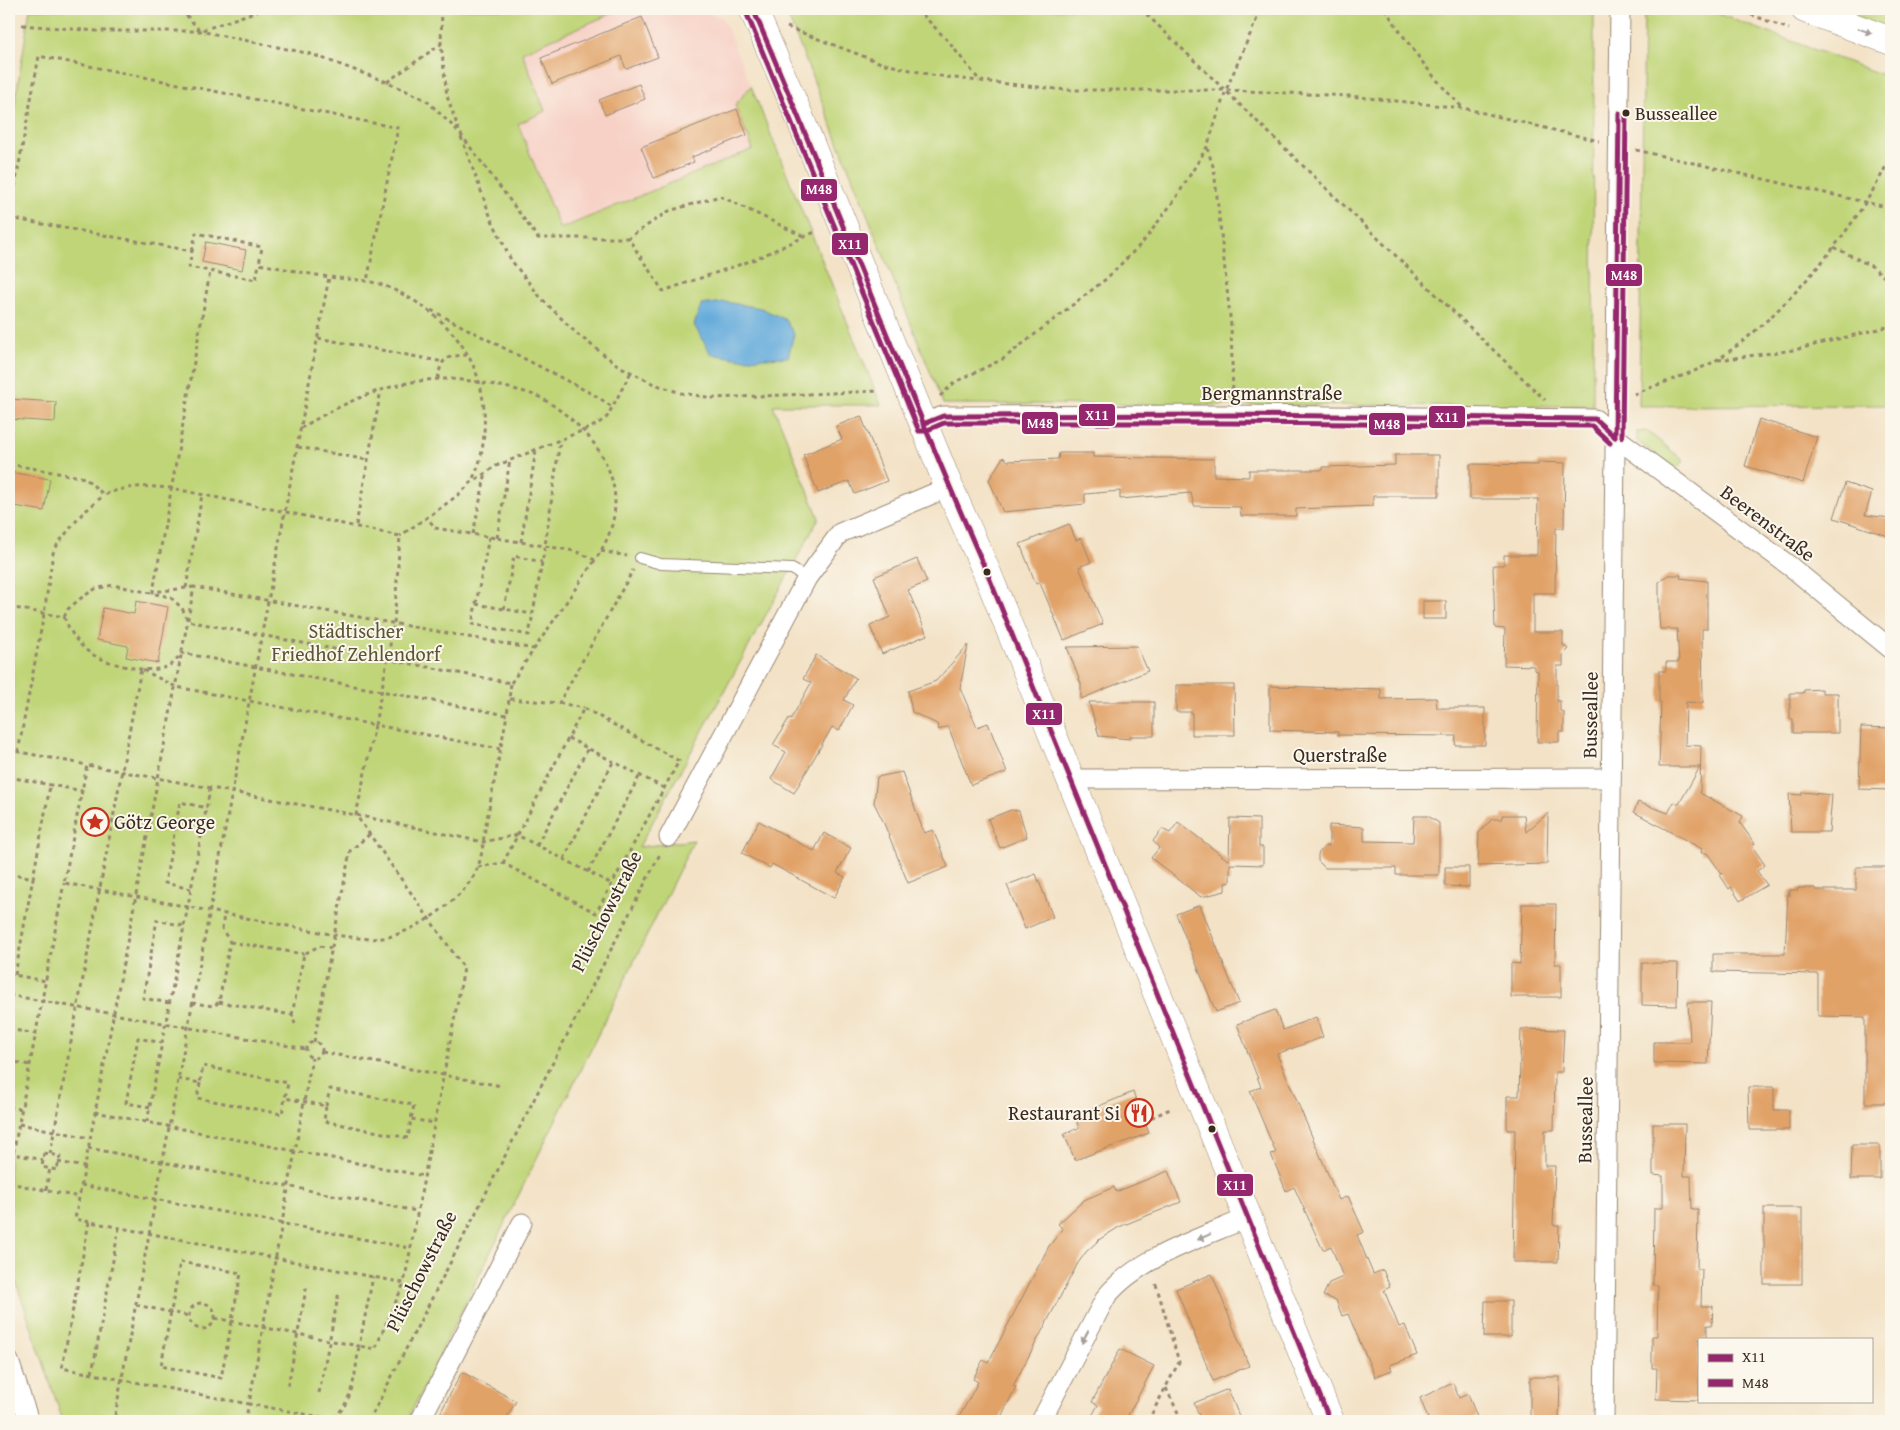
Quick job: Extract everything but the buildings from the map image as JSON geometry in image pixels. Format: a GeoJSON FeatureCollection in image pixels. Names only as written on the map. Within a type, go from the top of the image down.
{"type":"FeatureCollection","features":[{"type":"Feature","properties":{"kind":"street"},"geometry":{"type":"LineString","coordinates":[[753,9],[801,120],[948,487],[988,575],[1330,1421]]}},
{"type":"Feature","properties":{"kind":"street","name":"Busseallee"},"geometry":{"type":"LineString","coordinates":[[1604,1421],[1620,9]]}},
{"type":"Feature","properties":{"kind":"street"},"geometry":{"type":"LineString","coordinates":[[1805,9],[1891,41]]}},
{"type":"Feature","properties":{"kind":"street","name":"Bergmannstraße"},"geometry":{"type":"LineString","coordinates":[[923,424],[943,416],[1231,415],[1595,419],[1615,437]]}},
{"type":"Feature","properties":{"kind":"street","name":"Beerenstraße"},"geometry":{"type":"LineString","coordinates":[[1615,437],[1791,567],[1891,648]]}},
{"type":"Feature","properties":{"kind":"street"},"geometry":{"type":"LineString","coordinates":[[669,836],[807,578],[840,533],[948,487]]}},
{"type":"Feature","properties":{"kind":"street","name":"Querstraße"},"geometry":{"type":"LineString","coordinates":[[1070,779],[1612,778]]}},
{"type":"Feature","properties":{"kind":"street"},"geometry":{"type":"LineString","coordinates":[[1041,1421],[1106,1297],[1117,1283],[1148,1262],[1249,1217]]}},
{"type":"Feature","properties":{"kind":"street"},"geometry":{"type":"LineString","coordinates":[[420,1421],[522,1223]]}},
{"type":"Feature","properties":{"kind":"street"},"geometry":{"type":"LineString","coordinates":[[9,1361],[16,1406],[29,1421]]}},
{"type":"Feature","properties":{"kind":"lane"},"geometry":{"type":"LineString","coordinates":[[640,558],[661,564],[792,569],[807,578]]}},
{"type":"Feature","properties":{"kind":"path"},"geometry":{"type":"LineString","coordinates":[[181,9],[200,31]]}},
{"type":"Feature","properties":{"kind":"path"},"geometry":{"type":"LineString","coordinates":[[200,31],[263,9]]}},
{"type":"Feature","properties":{"kind":"path"},"geometry":{"type":"LineString","coordinates":[[442,9],[441,44],[447,96],[491,218],[511,260],[541,298],[577,334],[619,366],[654,384],[681,393],[713,398],[879,391]]}},
{"type":"Feature","properties":{"kind":"path"},"geometry":{"type":"LineString","coordinates":[[917,9],[947,40],[980,81]]}},
{"type":"Feature","properties":{"kind":"path"},"geometry":{"type":"LineString","coordinates":[[1141,9],[1546,400]]}},
{"type":"Feature","properties":{"kind":"path"},"geometry":{"type":"LineString","coordinates":[[935,400],[955,382],[1003,359],[1106,279],[1143,242],[1176,198],[1207,147],[1226,90],[1261,9]]}},
{"type":"Feature","properties":{"kind":"path"},"geometry":{"type":"LineString","coordinates":[[1385,9],[1414,54],[1463,108]]}},
{"type":"Feature","properties":{"kind":"path"},"geometry":{"type":"LineString","coordinates":[[22,25],[97,31],[200,31],[311,54],[387,82],[426,100],[459,132],[538,238],[628,238],[669,211],[720,196],[803,236]]}},
{"type":"Feature","properties":{"kind":"path"},"geometry":{"type":"LineString","coordinates":[[787,27],[881,63],[932,75],[1066,90],[1226,90],[1349,96],[1463,108],[1599,141]]}},
{"type":"Feature","properties":{"kind":"path"},"geometry":{"type":"LineString","coordinates":[[387,82],[441,44]]}},
{"type":"Feature","properties":{"kind":"path"},"geometry":{"type":"LineString","coordinates":[[192,251],[9,218],[39,56],[398,128],[366,281]]}},
{"type":"Feature","properties":{"kind":"path"},"geometry":{"type":"LineString","coordinates":[[1207,147],[1214,169],[1231,326],[1233,400]]}},
{"type":"Feature","properties":{"kind":"path"},"geometry":{"type":"LineString","coordinates":[[1636,150],[1891,208]]}},
{"type":"Feature","properties":{"kind":"path"},"geometry":{"type":"LineString","coordinates":[[1717,360],[1766,322],[1834,247],[1864,202],[1891,155]]}},
{"type":"Feature","properties":{"kind":"path"},"geometry":{"type":"LineString","coordinates":[[628,238],[663,291],[753,260],[815,232]]}},
{"type":"Feature","properties":{"kind":"path"},"geometry":{"type":"LineString","coordinates":[[196,233],[262,247],[256,280],[189,267],[192,251],[196,233]]}},
{"type":"Feature","properties":{"kind":"path"},"geometry":{"type":"LineString","coordinates":[[1834,247],[1872,267],[1891,283]]}},
{"type":"Feature","properties":{"kind":"path"},"geometry":{"type":"LineString","coordinates":[[259,264],[329,277],[366,281],[388,287],[598,397],[612,407]]}},
{"type":"Feature","properties":{"kind":"path"},"geometry":{"type":"LineString","coordinates":[[153,592],[170,488],[210,272]]}},
{"type":"Feature","properties":{"kind":"path"},"geometry":{"type":"LineString","coordinates":[[115,1415],[329,277]]}},
{"type":"Feature","properties":{"kind":"path"},"geometry":{"type":"LineString","coordinates":[[424,306],[441,320],[478,371],[485,417],[483,448],[478,468],[469,484]]}},
{"type":"Feature","properties":{"kind":"path"},"geometry":{"type":"LineString","coordinates":[[1634,394],[1717,360],[1794,350],[1891,326]]}},
{"type":"Feature","properties":{"kind":"path"},"geometry":{"type":"LineString","coordinates":[[318,338],[444,362]]}},
{"type":"Feature","properties":{"kind":"path"},"geometry":{"type":"LineString","coordinates":[[438,379],[440,369],[450,356],[467,355]]}},
{"type":"Feature","properties":{"kind":"path"},"geometry":{"type":"LineString","coordinates":[[18,752],[44,614],[53,553],[72,525],[104,495],[121,488],[142,485],[170,488],[356,525],[400,536],[486,472],[510,460],[585,432],[607,417],[631,372]]}},
{"type":"Feature","properties":{"kind":"path"},"geometry":{"type":"LineString","coordinates":[[64,884],[335,936],[372,939],[387,938],[409,931],[452,900],[470,883],[478,867],[510,699],[511,683],[601,551],[614,518],[614,484],[603,456],[585,432],[542,398],[521,391],[463,379],[422,380],[382,389],[333,408],[301,428]]}},
{"type":"Feature","properties":{"kind":"path"},"geometry":{"type":"LineString","coordinates":[[356,525],[382,389]]}},
{"type":"Feature","properties":{"kind":"path"},"geometry":{"type":"LineString","coordinates":[[489,537],[472,624],[529,635],[545,546],[560,440]]}},
{"type":"Feature","properties":{"kind":"path"},"geometry":{"type":"LineString","coordinates":[[297,446],[368,460]]}},
{"type":"Feature","properties":{"kind":"path"},"geometry":{"type":"LineString","coordinates":[[521,542],[536,450]]}},
{"type":"Feature","properties":{"kind":"path"},"geometry":{"type":"LineString","coordinates":[[497,538],[510,460]]}},
{"type":"Feature","properties":{"kind":"path"},"geometry":{"type":"LineString","coordinates":[[9,464],[85,478],[104,495]]}},
{"type":"Feature","properties":{"kind":"path"},"geometry":{"type":"LineString","coordinates":[[474,534],[486,472]]}},
{"type":"Feature","properties":{"kind":"path"},"geometry":{"type":"LineString","coordinates":[[186,588],[202,495]]}},
{"type":"Feature","properties":{"kind":"path"},"geometry":{"type":"LineString","coordinates":[[427,517],[435,528],[575,551],[595,560]]}},
{"type":"Feature","properties":{"kind":"path"},"geometry":{"type":"LineString","coordinates":[[215,1318],[374,1349],[404,1282],[464,968],[356,815],[394,624],[400,536]]}},
{"type":"Feature","properties":{"kind":"path"},"geometry":{"type":"LineString","coordinates":[[559,703],[640,558],[601,551]]}},
{"type":"Feature","properties":{"kind":"path"},"geometry":{"type":"LineString","coordinates":[[504,609],[514,556],[542,562]]}},
{"type":"Feature","properties":{"kind":"path"},"geometry":{"type":"LineString","coordinates":[[64,617],[68,609],[95,589],[113,585],[170,597],[182,608],[188,621]]}},
{"type":"Feature","properties":{"kind":"path"},"geometry":{"type":"LineString","coordinates":[[153,592],[194,587],[534,649]]}},
{"type":"Feature","properties":{"kind":"path"},"geometry":{"type":"LineString","coordinates":[[194,587],[75,1219],[404,1282]]}},
{"type":"Feature","properties":{"kind":"path"},"geometry":{"type":"LineString","coordinates":[[476,604],[532,614]]}},
{"type":"Feature","properties":{"kind":"path"},"geometry":{"type":"LineString","coordinates":[[9,608],[64,617]]}},
{"type":"Feature","properties":{"kind":"path"},"geometry":{"type":"LineString","coordinates":[[64,617],[71,633],[85,650],[102,660],[141,669],[156,670],[169,666],[182,653]]}},
{"type":"Feature","properties":{"kind":"path"},"geometry":{"type":"LineString","coordinates":[[188,621],[511,683]]}},
{"type":"Feature","properties":{"kind":"path"},"geometry":{"type":"LineString","coordinates":[[182,653],[507,715]]}},
{"type":"Feature","properties":{"kind":"path"},"geometry":{"type":"LineString","coordinates":[[141,669],[176,687],[500,749]]}},
{"type":"Feature","properties":{"kind":"path"},"geometry":{"type":"LineString","coordinates":[[50,1154],[141,669]]}},
{"type":"Feature","properties":{"kind":"path"},"geometry":{"type":"LineString","coordinates":[[478,867],[503,863],[596,913],[679,761],[584,708],[559,703],[510,699]]}},
{"type":"Feature","properties":{"kind":"path"},"geometry":{"type":"LineString","coordinates":[[503,863],[584,708]]}},
{"type":"Feature","properties":{"kind":"path"},"geometry":{"type":"LineString","coordinates":[[568,738],[664,788]]}},
{"type":"Feature","properties":{"kind":"path"},"geometry":{"type":"LineString","coordinates":[[537,845],[588,748]]}},
{"type":"Feature","properties":{"kind":"path"},"geometry":{"type":"LineString","coordinates":[[9,750],[356,815],[483,842],[518,835],[612,884]]}},
{"type":"Feature","properties":{"kind":"path"},"geometry":{"type":"LineString","coordinates":[[564,859],[614,762]]}},
{"type":"Feature","properties":{"kind":"path"},"geometry":{"type":"LineString","coordinates":[[9,1176],[11,1154],[22,1109],[87,765]]}},
{"type":"Feature","properties":{"kind":"path"},"geometry":{"type":"LineString","coordinates":[[588,872],[640,775]]}},
{"type":"Feature","properties":{"kind":"path"},"geometry":{"type":"LineString","coordinates":[[9,778],[82,791]]}},
{"type":"Feature","properties":{"kind":"path"},"geometry":{"type":"LineString","coordinates":[[14,975],[50,786]]}},
{"type":"Feature","properties":{"kind":"path"},"geometry":{"type":"LineString","coordinates":[[147,1122],[210,789]]}},
{"type":"Feature","properties":{"kind":"path"},"geometry":{"type":"LineString","coordinates":[[191,888],[164,883],[180,802],[207,808]]}},
{"type":"Feature","properties":{"kind":"path"},"geometry":{"type":"LineString","coordinates":[[314,1042],[350,851],[370,834]]}},
{"type":"Feature","properties":{"kind":"path","name":"Plüschowstraße"},"geometry":{"type":"LineString","coordinates":[[369,1421],[669,836]]}},
{"type":"Feature","properties":{"kind":"path"},"geometry":{"type":"LineString","coordinates":[[9,873],[33,878]]}},
{"type":"Feature","properties":{"kind":"path"},"geometry":{"type":"LineString","coordinates":[[192,1003],[214,1006],[219,1002],[230,942],[222,929],[224,914]]}},
{"type":"Feature","properties":{"kind":"path"},"geometry":{"type":"LineString","coordinates":[[170,1003],[143,998],[144,988],[158,920],[184,926]]}},
{"type":"Feature","properties":{"kind":"path"},"geometry":{"type":"LineString","coordinates":[[230,942],[304,954],[319,946],[332,948]]}},
{"type":"Feature","properties":{"kind":"path"},"geometry":{"type":"LineString","coordinates":[[295,1024],[292,1015],[304,954]]}},
{"type":"Feature","properties":{"kind":"path"},"geometry":{"type":"LineString","coordinates":[[9,974],[46,981]]}},
{"type":"Feature","properties":{"kind":"path"},"geometry":{"type":"LineString","coordinates":[[9,995],[306,1048]]}},
{"type":"Feature","properties":{"kind":"path"},"geometry":{"type":"LineString","coordinates":[[219,1002],[292,1015]]}},
{"type":"Feature","properties":{"kind":"path"},"geometry":{"type":"LineString","coordinates":[[9,1029],[36,1034]]}},
{"type":"Feature","properties":{"kind":"path"},"geometry":{"type":"LineString","coordinates":[[150,1107],[126,1103],[138,1038],[162,1043]]}},
{"type":"Feature","properties":{"kind":"path"},"geometry":{"type":"LineString","coordinates":[[312,1058],[307,1054],[306,1048],[308,1044],[314,1042],[319,1044],[322,1052]]}},
{"type":"Feature","properties":{"kind":"path"},"geometry":{"type":"LineString","coordinates":[[322,1052],[501,1086]]}},
{"type":"Feature","properties":{"kind":"path"},"geometry":{"type":"LineString","coordinates":[[312,1058],[319,1056],[322,1052]]}},
{"type":"Feature","properties":{"kind":"path"},"geometry":{"type":"LineString","coordinates":[[245,1421],[281,1223],[306,1100],[312,1058]]}},
{"type":"Feature","properties":{"kind":"path"},"geometry":{"type":"LineString","coordinates":[[9,1061],[30,1065]]}},
{"type":"Feature","properties":{"kind":"path"},"geometry":{"type":"LineString","coordinates":[[203,1066],[288,1083],[286,1098],[282,1114],[197,1098],[203,1066]]}},
{"type":"Feature","properties":{"kind":"path"},"geometry":{"type":"LineString","coordinates":[[178,1079],[200,1083]]}},
{"type":"Feature","properties":{"kind":"path"},"geometry":{"type":"LineString","coordinates":[[330,1089],[414,1105],[411,1119],[408,1138],[324,1121],[330,1089]]}},
{"type":"Feature","properties":{"kind":"path"},"geometry":{"type":"LineString","coordinates":[[286,1098],[306,1100],[326,1106]]}},
{"type":"Feature","properties":{"kind":"path"},"geometry":{"type":"LineString","coordinates":[[9,1106],[22,1109]]}},
{"type":"Feature","properties":{"kind":"path"},"geometry":{"type":"LineString","coordinates":[[1144,1121],[1170,1109]]}},
{"type":"Feature","properties":{"kind":"path"},"geometry":{"type":"LineString","coordinates":[[95,1112],[424,1176]]}},
{"type":"Feature","properties":{"kind":"path"},"geometry":{"type":"LineString","coordinates":[[411,1119],[434,1123]]}},
{"type":"Feature","properties":{"kind":"path"},"geometry":{"type":"LineString","coordinates":[[19,1124],[90,1138]]}},
{"type":"Feature","properties":{"kind":"path"},"geometry":{"type":"LineString","coordinates":[[88,1148],[417,1211]]}},
{"type":"Feature","properties":{"kind":"path"},"geometry":{"type":"LineString","coordinates":[[44,1153],[50,1154],[60,1156],[57,1170],[42,1167],[44,1153]]}},
{"type":"Feature","properties":{"kind":"path"},"geometry":{"type":"LineString","coordinates":[[11,1154],[43,1160]]}},
{"type":"Feature","properties":{"kind":"path"},"geometry":{"type":"LineString","coordinates":[[58,1162],[84,1167]]}},
{"type":"Feature","properties":{"kind":"path"},"geometry":{"type":"LineString","coordinates":[[46,1190],[50,1168]]}},
{"type":"Feature","properties":{"kind":"path"},"geometry":{"type":"LineString","coordinates":[[9,1183],[79,1197]]}},
{"type":"Feature","properties":{"kind":"path"},"geometry":{"type":"LineString","coordinates":[[81,1185],[410,1248]]}},
{"type":"Feature","properties":{"kind":"path"},"geometry":{"type":"LineString","coordinates":[[89,1222],[62,1368],[332,1420],[340,1414],[352,1390],[373,1276]]}},
{"type":"Feature","properties":{"kind":"path"},"geometry":{"type":"LineString","coordinates":[[92,1373],[119,1228]]}},
{"type":"Feature","properties":{"kind":"path"},"geometry":{"type":"LineString","coordinates":[[180,1262],[241,1273],[232,1322],[221,1378],[161,1366],[180,1262]]}},
{"type":"Feature","properties":{"kind":"path"},"geometry":{"type":"LineString","coordinates":[[1148,1421],[1179,1362],[1152,1274]]}},
{"type":"Feature","properties":{"kind":"path"},"geometry":{"type":"LineString","coordinates":[[288,1386],[308,1284]]}},
{"type":"Feature","properties":{"kind":"path"},"geometry":{"type":"LineString","coordinates":[[319,1393],[339,1292]]}},
{"type":"Feature","properties":{"kind":"path"},"geometry":{"type":"LineString","coordinates":[[204,1303],[214,1310],[215,1318],[207,1328],[199,1329],[192,1324],[189,1316],[195,1305],[204,1303]]}},
{"type":"Feature","properties":{"kind":"path"},"geometry":{"type":"LineString","coordinates":[[136,1305],[189,1316]]}},
{"type":"Feature","properties":{"kind":"path"},"geometry":{"type":"LineString","coordinates":[[1166,1388],[1182,1421]]}},
{"type":"Feature","properties":{"kind":"shaded area"},"geometry":{"type":"Polygon","coordinates":[[[622,9],[683,9],[722,17],[751,86],[735,105],[753,148],[560,229],[518,123],[545,111],[522,52],[622,9]]]}},
{"type":"Feature","properties":{"kind":"green space","name":"Städtischer Friedhof Zehlendorf"},"geometry":{"type":"Polygon","coordinates":[[[30,9],[622,9],[522,52],[545,111],[518,124],[560,229],[753,149],[735,105],[751,86],[881,405],[773,405],[819,518],[639,847],[694,840],[407,1421],[63,1421],[9,1261],[9,140],[30,9]]]}},
{"type":"Feature","properties":{"kind":"green space"},"geometry":{"type":"Polygon","coordinates":[[[785,9],[1594,9],[1593,406],[943,404],[785,9]]]}},
{"type":"Feature","properties":{"kind":"green space"},"geometry":{"type":"Polygon","coordinates":[[[1644,9],[1705,9],[1891,78],[1891,405],[1639,406],[1644,9]]]}},
{"type":"Feature","properties":{"kind":"green space"},"geometry":{"type":"Polygon","coordinates":[[[1833,9],[1891,9],[1891,30],[1833,9]]]}},
{"type":"Feature","properties":{"kind":"green space"},"geometry":{"type":"Polygon","coordinates":[[[1647,431],[1684,461],[1675,470],[1637,441],[1637,432],[1647,431]]]}},
{"type":"Feature","properties":{"kind":"water"},"geometry":{"type":"Polygon","coordinates":[[[725,302],[761,308],[786,320],[794,334],[788,357],[741,359],[711,354],[694,325],[701,305],[725,302]]]}},
{"type":"Feature","properties":{"kind":"transit line","name":"X11"},"geometry":{"type":"LineString","coordinates":[[753,9],[957,505],[988,575],[1330,1421]]}},
{"type":"Feature","properties":{"kind":"transit line","name":"M48"},"geometry":{"type":"LineString","coordinates":[[746,12],[919,431],[925,431],[944,423],[1592,426],[1610,443]]}},
{"type":"Feature","properties":{"kind":"transit line","name":"X11"},"geometry":{"type":"LineString","coordinates":[[1615,437],[1619,113]]}},
{"type":"Feature","properties":{"kind":"transit line","name":"M48"},"geometry":{"type":"LineString","coordinates":[[1622,437],[1626,113]]}},
{"type":"Feature","properties":{"kind":"transit line","name":"X11"},"geometry":{"type":"LineString","coordinates":[[923,424],[943,416],[1231,415],[1595,419],[1615,437]]}},
{"type":"Feature","properties":{"kind":"place","name":"Busseallee"},"geometry":{"type":"Point","coordinates":[1626,113]}},
{"type":"Feature","properties":{"kind":"place","name":"Götz George"},"geometry":{"type":"Point","coordinates":[95,822]}},
{"type":"Feature","properties":{"kind":"place","name":"Restaurant Si"},"geometry":{"type":"Point","coordinates":[1139,1113]}}]}
